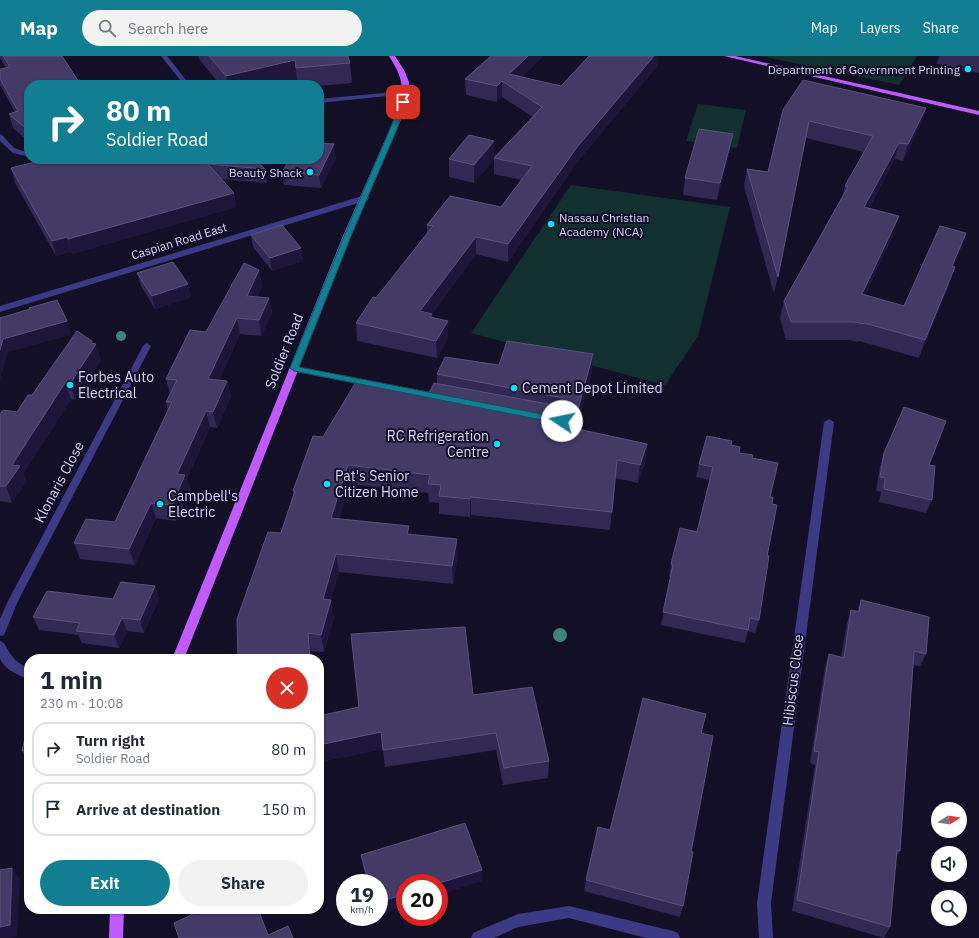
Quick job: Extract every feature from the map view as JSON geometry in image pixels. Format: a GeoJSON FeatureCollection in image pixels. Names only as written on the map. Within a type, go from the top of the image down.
{"type":"FeatureCollection","features":[{"type":"Feature","properties":{"kind":"main road","name":"Soldier Road"},"geometry":{"type":"LineString","coordinates":[[180,654],[347,236],[394,129],[405,93],[405,81],[402,72],[392,56]]}},
{"type":"Feature","properties":{"kind":"main road"},"geometry":{"type":"LineString","coordinates":[[727,56],[979,113]]}},
{"type":"Feature","properties":{"kind":"main road"},"geometry":{"type":"LineString","coordinates":[[116,938],[117,914]]}},
{"type":"Feature","properties":{"kind":"street"},"geometry":{"type":"LineString","coordinates":[[164,56],[183,80]]}},
{"type":"Feature","properties":{"kind":"street"},"geometry":{"type":"LineString","coordinates":[[324,101],[405,93]]}},
{"type":"Feature","properties":{"kind":"street"},"geometry":{"type":"LineString","coordinates":[[0,136],[8,148],[24,154]]}},
{"type":"Feature","properties":{"kind":"street","name":"Caspian Road East"},"geometry":{"type":"LineString","coordinates":[[0,309],[365,198]]}},
{"type":"Feature","properties":{"kind":"street","name":"Klonaris Close"},"geometry":{"type":"LineString","coordinates":[[0,632],[13,601],[148,346]]}},
{"type":"Feature","properties":{"kind":"street"},"geometry":{"type":"LineString","coordinates":[[294,368],[448,398]]}},
{"type":"Feature","properties":{"kind":"street","name":"Hibiscus Close"},"geometry":{"type":"LineString","coordinates":[[766,938],[764,903],[829,422]]}},
{"type":"Feature","properties":{"kind":"street"},"geometry":{"type":"LineString","coordinates":[[0,646],[2,653],[8,662],[24,672]]}},
{"type":"Feature","properties":{"kind":"street"},"geometry":{"type":"LineString","coordinates":[[478,938],[518,921],[569,912],[673,938]]}},
{"type":"Feature","properties":{"kind":"green space"},"geometry":{"type":"Polygon","coordinates":[[[761,56],[917,56],[899,85],[761,56]]]}},
{"type":"Feature","properties":{"kind":"green space"},"geometry":{"type":"Polygon","coordinates":[[[698,104],[746,110],[737,148],[686,141],[698,104]]]}},
{"type":"Feature","properties":{"kind":"green space"},"geometry":{"type":"Polygon","coordinates":[[[571,185],[730,207],[698,336],[665,385],[471,333],[571,185]]]}},
{"type":"Feature","properties":{"kind":"building"},"geometry":{"type":"Polygon","coordinates":[[[3,56],[62,56],[78,80],[24,80],[24,127],[9,114],[18,111],[0,79],[0,69],[10,67],[3,56]]]}},
{"type":"Feature","properties":{"kind":"building"},"geometry":{"type":"Polygon","coordinates":[[[209,56],[348,56],[350,63],[296,68],[295,60],[226,76],[209,56]]]}},
{"type":"Feature","properties":{"kind":"building"},"geometry":{"type":"Polygon","coordinates":[[[491,56],[528,56],[509,74],[561,86],[589,56],[654,56],[578,146],[508,244],[476,237],[420,311],[432,314],[430,317],[448,321],[436,341],[356,323],[373,297],[376,298],[433,226],[427,225],[450,196],[501,207],[532,166],[494,158],[542,107],[502,81],[497,86],[465,79],[491,56]]]}},
{"type":"Feature","properties":{"kind":"building"},"geometry":{"type":"Polygon","coordinates":[[[803,80],[926,108],[908,144],[899,143],[864,207],[899,216],[862,294],[904,306],[940,226],[966,233],[952,266],[955,267],[925,340],[864,323],[791,322],[784,301],[848,187],[845,186],[873,136],[809,121],[778,277],[747,169],[768,172],[783,110],[803,80]]]}},
{"type":"Feature","properties":{"kind":"building"},"geometry":{"type":"Polygon","coordinates":[[[699,129],[733,134],[720,183],[685,178],[699,129]]]}},
{"type":"Feature","properties":{"kind":"building"},"geometry":{"type":"Polygon","coordinates":[[[469,135],[494,141],[474,165],[449,159],[469,135]]]}},
{"type":"Feature","properties":{"kind":"building"},"geometry":{"type":"Polygon","coordinates":[[[324,143],[334,144],[319,175],[282,172],[287,164],[324,164],[324,143]]]}},
{"type":"Feature","properties":{"kind":"building"},"geometry":{"type":"Polygon","coordinates":[[[27,164],[208,164],[234,193],[68,239],[67,237],[52,241],[11,168],[27,164]]]}},
{"type":"Feature","properties":{"kind":"building"},"geometry":{"type":"Polygon","coordinates":[[[208,164],[260,164],[265,169],[208,164]]]}},
{"type":"Feature","properties":{"kind":"building"},"geometry":{"type":"Polygon","coordinates":[[[282,225],[301,248],[270,258],[251,235],[282,225]]]}},
{"type":"Feature","properties":{"kind":"building"},"geometry":{"type":"Polygon","coordinates":[[[173,262],[188,284],[152,296],[137,273],[173,262]]]}},
{"type":"Feature","properties":{"kind":"building"},"geometry":{"type":"Polygon","coordinates":[[[244,263],[259,270],[247,296],[269,298],[259,320],[237,318],[208,379],[227,381],[213,412],[206,411],[177,474],[185,475],[172,505],[151,503],[129,549],[74,543],[86,519],[115,522],[172,402],[166,402],[177,380],[166,379],[190,330],[206,332],[244,263]]]}},
{"type":"Feature","properties":{"kind":"building"},"geometry":{"type":"Polygon","coordinates":[[[57,300],[67,321],[3,339],[0,350],[0,318],[57,300]]]}},
{"type":"Feature","properties":{"kind":"building"},"geometry":{"type":"Polygon","coordinates":[[[77,331],[92,341],[91,343],[96,344],[70,384],[65,383],[12,465],[20,466],[6,486],[0,486],[0,415],[3,410],[17,412],[28,395],[32,395],[77,331]]]}},
{"type":"Feature","properties":{"kind":"building"},"geometry":{"type":"Polygon","coordinates":[[[507,341],[593,354],[573,428],[647,444],[640,465],[617,460],[612,512],[471,497],[470,499],[439,496],[441,485],[428,484],[430,475],[348,465],[331,518],[409,526],[407,534],[457,539],[452,566],[336,554],[323,599],[331,600],[321,635],[308,633],[310,654],[238,654],[237,619],[268,532],[281,533],[295,491],[293,491],[313,436],[323,437],[356,382],[427,397],[434,383],[564,407],[570,402],[563,398],[437,374],[445,357],[499,365],[507,341]]]}},
{"type":"Feature","properties":{"kind":"building"},"geometry":{"type":"Polygon","coordinates":[[[904,407],[946,421],[929,465],[935,466],[932,500],[884,489],[885,478],[880,477],[884,453],[904,407]]]}},
{"type":"Feature","properties":{"kind":"building"},"geometry":{"type":"Polygon","coordinates":[[[707,436],[732,441],[731,445],[740,447],[739,453],[753,455],[752,458],[778,463],[770,497],[773,497],[772,504],[777,505],[767,556],[769,556],[759,620],[750,618],[748,630],[663,612],[673,565],[671,564],[680,528],[697,532],[713,467],[699,464],[707,436]]]}},
{"type":"Feature","properties":{"kind":"building"},"geometry":{"type":"Polygon","coordinates":[[[121,582],[155,586],[140,620],[122,618],[114,635],[76,631],[80,623],[33,617],[47,591],[113,599],[121,582]]]}},
{"type":"Feature","properties":{"kind":"building"},"geometry":{"type":"Polygon","coordinates":[[[861,600],[929,617],[926,654],[914,651],[900,851],[897,850],[890,927],[797,900],[819,752],[814,751],[829,654],[844,658],[851,610],[859,612],[861,600]]]}},
{"type":"Feature","properties":{"kind":"building"},"geometry":{"type":"Polygon","coordinates":[[[465,627],[473,695],[532,687],[549,761],[504,768],[496,733],[383,750],[381,732],[324,744],[324,715],[359,707],[351,634],[465,627]]]}},
{"type":"Feature","properties":{"kind":"building"},"geometry":{"type":"Polygon","coordinates":[[[643,698],[706,714],[701,733],[713,736],[691,852],[693,852],[683,906],[586,880],[598,827],[610,830],[643,698]]]}},
{"type":"Feature","properties":{"kind":"building"},"geometry":{"type":"Polygon","coordinates":[[[465,823],[482,870],[448,880],[448,874],[396,874],[396,897],[388,899],[388,874],[366,874],[361,855],[465,823]]]}},
{"type":"Feature","properties":{"kind":"building"},"geometry":{"type":"Polygon","coordinates":[[[12,868],[10,925],[0,927],[0,870],[12,868]]]}},
{"type":"Feature","properties":{"kind":"building"},"geometry":{"type":"Polygon","coordinates":[[[193,914],[260,914],[268,935],[288,926],[293,938],[179,938],[174,923],[193,914]]]}},
{"type":"Feature","properties":{"kind":"place","name":"Department of Government Printing"},"geometry":{"type":"Point","coordinates":[968,69]}},
{"type":"Feature","properties":{"kind":"place","name":"Beauty Shack"},"geometry":{"type":"Point","coordinates":[310,172]}},
{"type":"Feature","properties":{"kind":"place","name":"Nassau Christian Academy (NCA)"},"geometry":{"type":"Point","coordinates":[551,224]}},
{"type":"Feature","properties":{"kind":"place","name":"Forbes Auto Electrical"},"geometry":{"type":"Point","coordinates":[70,385]}},
{"type":"Feature","properties":{"kind":"place","name":"Cement Depot Limited"},"geometry":{"type":"Point","coordinates":[514,388]}},
{"type":"Feature","properties":{"kind":"place","name":"RC Refrigeration Centre"},"geometry":{"type":"Point","coordinates":[497,444]}},
{"type":"Feature","properties":{"kind":"place","name":"Pat's Senior Citizen Home"},"geometry":{"type":"Point","coordinates":[327,484]}},
{"type":"Feature","properties":{"kind":"place","name":"Campbell's Electric"},"geometry":{"type":"Point","coordinates":[160,504]}},
{"type":"Feature","properties":{"kind":"route"},"geometry":{"type":"LineString","coordinates":[[403,102],[394,129],[347,236],[294,368],[562,421]]}}]}
